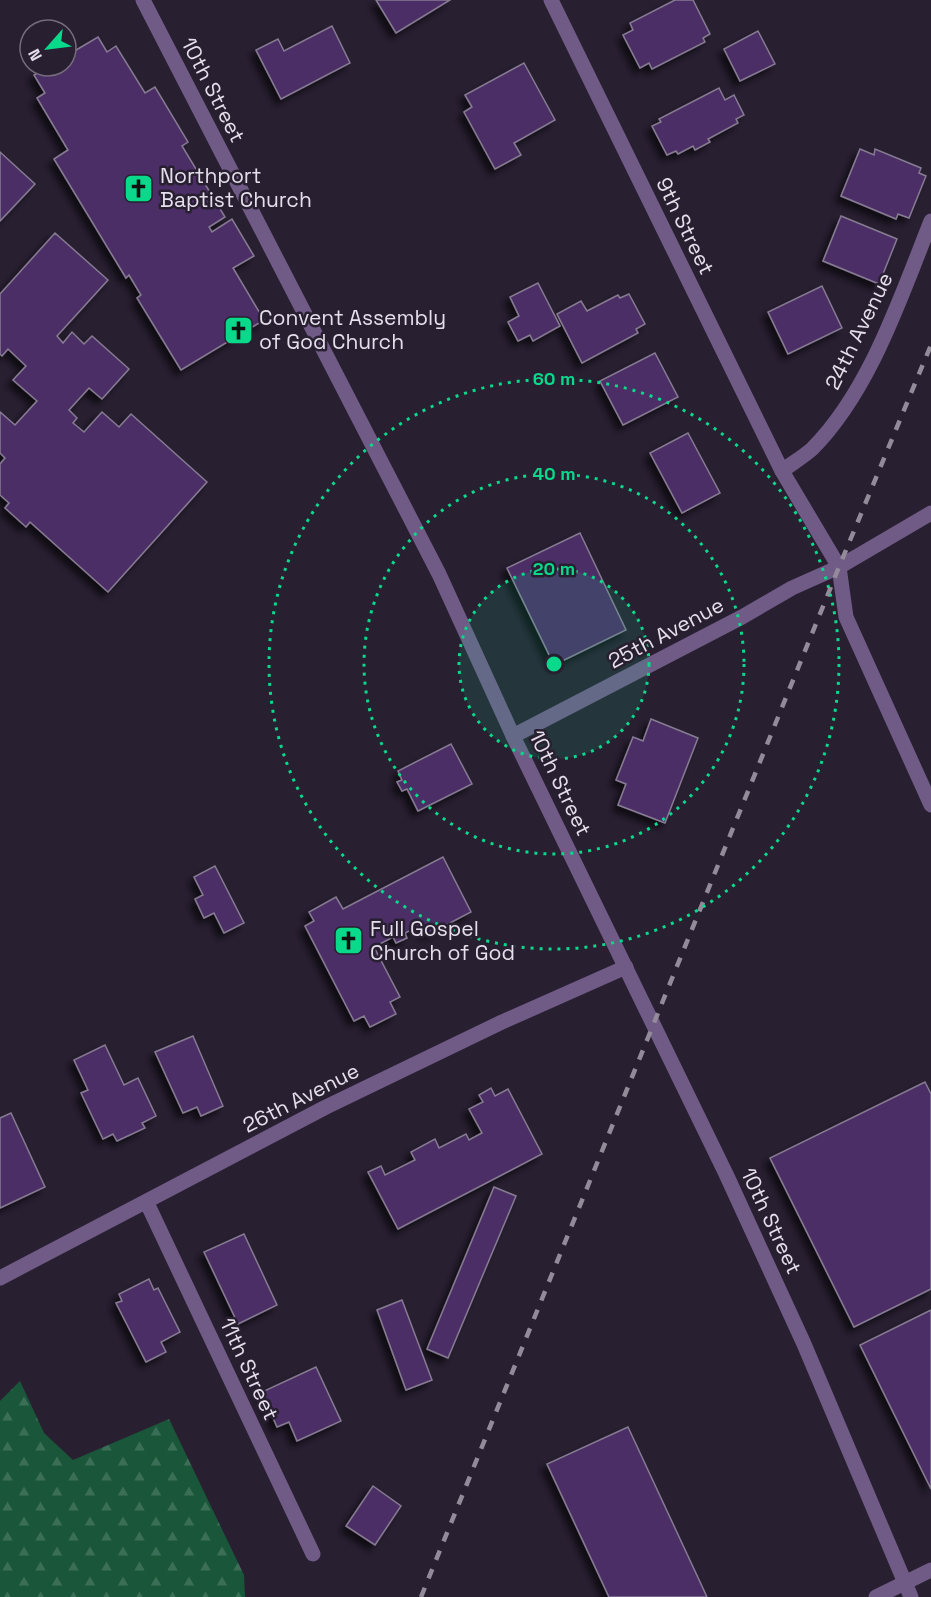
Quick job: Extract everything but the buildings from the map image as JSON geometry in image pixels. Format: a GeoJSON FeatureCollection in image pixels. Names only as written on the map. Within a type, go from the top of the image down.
{"type":"FeatureCollection","features":[{"type":"Feature","properties":{"kind":"street","name":"10th Street"},"geometry":{"type":"LineString","coordinates":[[143,0],[439,574],[513,736],[726,1174],[799,1334],[911,1597]]}},
{"type":"Feature","properties":{"kind":"street","name":"9th Street"},"geometry":{"type":"LineString","coordinates":[[551,0],[782,471]]}},
{"type":"Feature","properties":{"kind":"street","name":"24th Avenue"},"geometry":{"type":"LineString","coordinates":[[782,471],[811,450],[851,401],[883,340],[931,221]]}},
{"type":"Feature","properties":{"kind":"street"},"geometry":{"type":"LineString","coordinates":[[782,471],[839,567],[846,617],[931,805]]}},
{"type":"Feature","properties":{"kind":"street","name":"25th Avenue"},"geometry":{"type":"LineString","coordinates":[[513,736],[742,617],[792,588],[839,567],[931,513]]}},
{"type":"Feature","properties":{"kind":"street","name":"26th Avenue"},"geometry":{"type":"LineString","coordinates":[[0,1278],[147,1203],[326,1107],[493,1027],[626,967]]}},
{"type":"Feature","properties":{"kind":"street","name":"11th Street"},"geometry":{"type":"LineString","coordinates":[[147,1203],[313,1554]]}},
{"type":"Feature","properties":{"kind":"street"},"geometry":{"type":"LineString","coordinates":[[876,1597],[931,1570]]}},
{"type":"Feature","properties":{"kind":"green space"},"geometry":{"type":"Polygon","coordinates":[[[20,1381],[44,1433],[73,1460],[169,1419],[244,1575],[245,1597],[0,1597],[0,1401],[20,1381]]]}},
{"type":"Feature","properties":{"kind":"railway"},"geometry":{"type":"LineString","coordinates":[[421,1597],[931,345]]}},
{"type":"Feature","properties":{"kind":"place","name":"Northport Baptist Church"},"geometry":{"type":"Point","coordinates":[139,188]}},
{"type":"Feature","properties":{"kind":"place","name":"Convent Assembly of God Church"},"geometry":{"type":"Point","coordinates":[238,330]}},
{"type":"Feature","properties":{"kind":"place","name":"Full Gospel Church of God"},"geometry":{"type":"Point","coordinates":[349,941]}}]}
